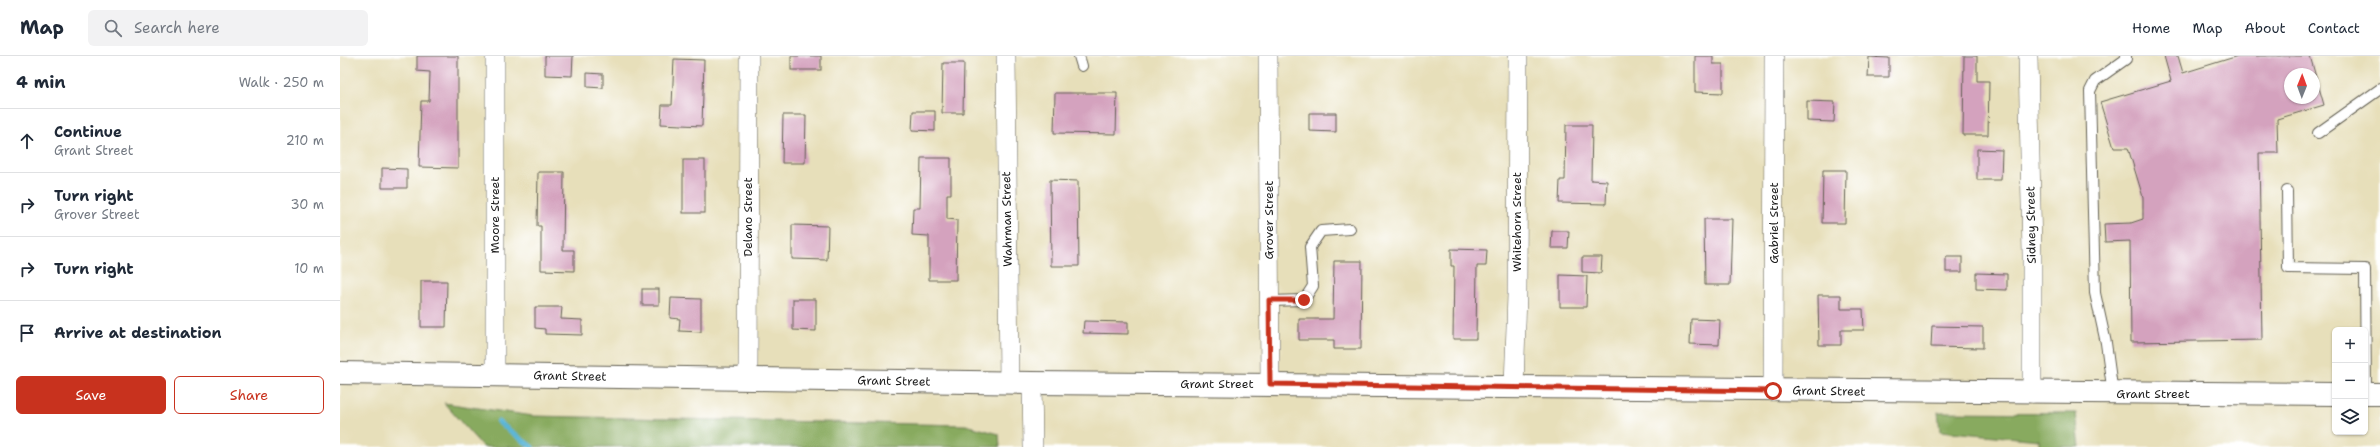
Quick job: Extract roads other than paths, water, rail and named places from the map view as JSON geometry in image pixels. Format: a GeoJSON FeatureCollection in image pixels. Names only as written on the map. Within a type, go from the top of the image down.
{"type":"FeatureCollection","features":[{"type":"Feature","properties":{"kind":"street","name":"Moore Street"},"geometry":{"type":"LineString","coordinates":[[495,56],[495,375]]}},
{"type":"Feature","properties":{"kind":"street","name":"Delano Street"},"geometry":{"type":"LineString","coordinates":[[748,378],[749,56]]}},
{"type":"Feature","properties":{"kind":"street","name":"Wahrman Street"},"geometry":{"type":"LineString","coordinates":[[1006,56],[1009,383]]}},
{"type":"Feature","properties":{"kind":"street","name":"Grover Street"},"geometry":{"type":"LineString","coordinates":[[1268,56],[1270,384]]}},
{"type":"Feature","properties":{"kind":"street","name":"Whitehorn Street"},"geometry":{"type":"LineString","coordinates":[[1514,388],[1517,294],[1518,56]]}},
{"type":"Feature","properties":{"kind":"street","name":"Gabriel Street"},"geometry":{"type":"LineString","coordinates":[[1773,391],[1774,56]]}},
{"type":"Feature","properties":{"kind":"street","name":"Sidney Street"},"geometry":{"type":"LineString","coordinates":[[2028,56],[2032,255],[2032,393]]}},
{"type":"Feature","properties":{"kind":"street","name":"Grant Street"},"geometry":{"type":"LineString","coordinates":[[340,373],[1009,383],[1270,384],[2113,394],[2332,394]]}},
{"type":"Feature","properties":{"kind":"street"},"geometry":{"type":"LineString","coordinates":[[1032,383],[1033,447]]}},
{"type":"Feature","properties":{"kind":"lane"},"geometry":{"type":"LineString","coordinates":[[2113,394],[2106,343],[2095,293],[2090,91],[2095,81],[2126,59],[2126,56]]}},
{"type":"Feature","properties":{"kind":"lane"},"geometry":{"type":"LineString","coordinates":[[2318,133],[2380,89]]}},
{"type":"Feature","properties":{"kind":"lane"},"geometry":{"type":"LineString","coordinates":[[2287,191],[2288,268],[2365,269],[2370,394]]}},
{"type":"Feature","properties":{"kind":"lane"},"geometry":{"type":"LineString","coordinates":[[1269,300],[1304,300],[1313,286],[1310,247],[1321,231],[1350,229]]}},
{"type":"Feature","properties":{"kind":"waterway"},"geometry":{"type":"LineString","coordinates":[[498,422],[532,447]]}}]}
